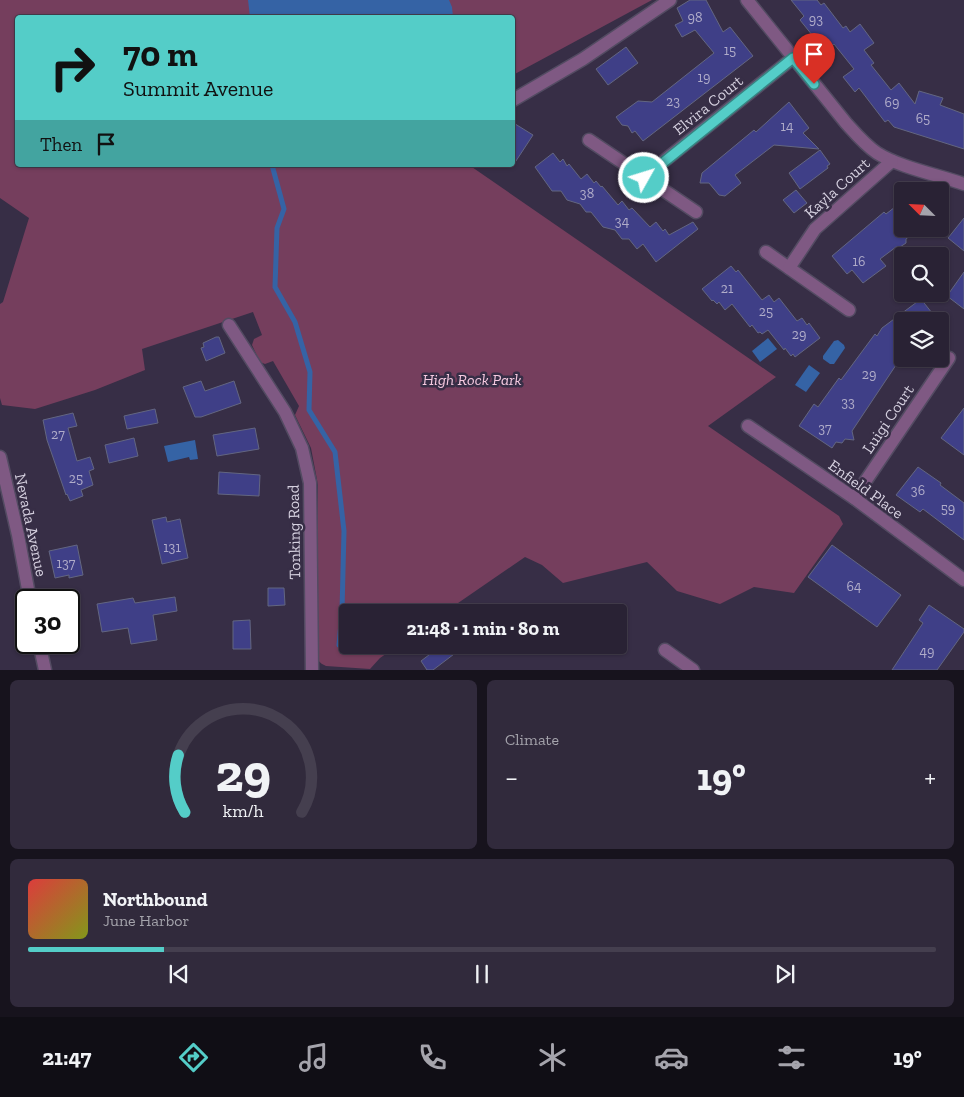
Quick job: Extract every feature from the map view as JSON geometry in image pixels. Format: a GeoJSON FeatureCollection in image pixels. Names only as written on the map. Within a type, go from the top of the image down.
{"type":"FeatureCollection","features":[{"type":"Feature","properties":{"kind":"street"},"geometry":{"type":"LineString","coordinates":[[515,99],[583,59],[670,0]]}},
{"type":"Feature","properties":{"kind":"street"},"geometry":{"type":"LineString","coordinates":[[746,0],[863,142],[876,152],[892,160],[964,184]]}},
{"type":"Feature","properties":{"kind":"street","name":"Elvira Court"},"geometry":{"type":"LineString","coordinates":[[644,178],[793,58]]}},
{"type":"Feature","properties":{"kind":"street"},"geometry":{"type":"LineString","coordinates":[[589,140],[696,212]]}},
{"type":"Feature","properties":{"kind":"street","name":"Kayla Court"},"geometry":{"type":"LineString","coordinates":[[789,268],[814,229],[892,160]]}},
{"type":"Feature","properties":{"kind":"street"},"geometry":{"type":"LineString","coordinates":[[766,252],[849,310]]}},
{"type":"Feature","properties":{"kind":"street","name":"Tonking Road"},"geometry":{"type":"LineString","coordinates":[[229,325],[285,412],[302,448],[310,483],[312,670]]}},
{"type":"Feature","properties":{"kind":"street","name":"Luigi Court"},"geometry":{"type":"LineString","coordinates":[[854,498],[943,367]]}},
{"type":"Feature","properties":{"kind":"street","name":"Enfield Place"},"geometry":{"type":"LineString","coordinates":[[748,426],[854,498],[964,580]]}},
{"type":"Feature","properties":{"kind":"street","name":"Nevada Avenue"},"geometry":{"type":"LineString","coordinates":[[0,457],[28,589]]}},
{"type":"Feature","properties":{"kind":"street"},"geometry":{"type":"LineString","coordinates":[[665,650],[692,670]]}},
{"type":"Feature","properties":{"kind":"street"},"geometry":{"type":"LineString","coordinates":[[42,654],[45,670]]}},
{"type":"Feature","properties":{"kind":"green space","name":"High Rock Park"},"geometry":{"type":"Polygon","coordinates":[[[0,0],[652,0],[515,74],[515,15],[15,15],[15,167],[472,167],[776,377],[708,426],[839,516],[843,524],[794,593],[754,587],[720,604],[677,591],[647,562],[563,583],[542,565],[525,557],[457,604],[339,604],[339,654],[386,654],[370,669],[326,666],[318,659],[316,652],[318,485],[311,448],[295,415],[299,406],[273,361],[265,364],[260,362],[252,345],[254,339],[262,335],[253,312],[142,349],[145,370],[95,390],[35,409],[2,405],[0,398],[0,304],[3,302],[29,218],[0,198],[0,0]]]}},
{"type":"Feature","properties":{"kind":"water"},"geometry":{"type":"Polygon","coordinates":[[[248,0],[449,0],[453,15],[250,15],[248,0]]]}},
{"type":"Feature","properties":{"kind":"water"},"geometry":{"type":"Polygon","coordinates":[[[768,338],[777,349],[760,362],[752,351],[768,338]]]}},
{"type":"Feature","properties":{"kind":"water"},"geometry":{"type":"Polygon","coordinates":[[[838,340],[845,348],[834,364],[830,364],[823,359],[823,356],[834,341],[838,340]]]}},
{"type":"Feature","properties":{"kind":"water"},"geometry":{"type":"Polygon","coordinates":[[[809,365],[820,373],[806,392],[795,385],[809,365]]]}},
{"type":"Feature","properties":{"kind":"water"},"geometry":{"type":"Polygon","coordinates":[[[195,440],[198,459],[190,460],[189,457],[168,462],[164,446],[195,440]]]}},
{"type":"Feature","properties":{"kind":"building"},"geometry":{"type":"Polygon","coordinates":[[[690,0],[706,0],[723,32],[730,27],[753,56],[643,141],[635,131],[632,133],[628,126],[622,125],[616,117],[638,101],[652,102],[714,53],[695,30],[682,37],[675,25],[683,21],[677,8],[690,0]]]}},
{"type":"Feature","properties":{"kind":"building"},"geometry":{"type":"Polygon","coordinates":[[[791,0],[817,0],[821,5],[824,3],[843,28],[846,26],[850,32],[860,24],[874,43],[864,50],[874,63],[871,65],[891,90],[899,83],[915,104],[919,91],[943,98],[940,105],[964,114],[964,149],[894,127],[888,120],[885,122],[859,88],[855,92],[843,77],[854,69],[834,44],[825,51],[800,20],[804,16],[791,0]]]}},
{"type":"Feature","properties":{"kind":"building"},"geometry":{"type":"Polygon","coordinates":[[[626,47],[638,63],[608,85],[596,69],[626,47]]]}},
{"type":"Feature","properties":{"kind":"building"},"geometry":{"type":"Polygon","coordinates":[[[789,102],[809,128],[803,133],[819,149],[774,145],[735,175],[741,183],[725,196],[719,195],[709,183],[700,183],[702,173],[754,130],[756,132],[789,102]]]}},
{"type":"Feature","properties":{"kind":"building"},"geometry":{"type":"Polygon","coordinates":[[[515,124],[533,135],[515,162],[515,124]]]}},
{"type":"Feature","properties":{"kind":"building"},"geometry":{"type":"Polygon","coordinates":[[[820,150],[830,164],[827,166],[828,168],[800,189],[789,173],[820,150]]]}},
{"type":"Feature","properties":{"kind":"building"},"geometry":{"type":"Polygon","coordinates":[[[553,153],[560,162],[563,159],[567,166],[569,164],[581,179],[587,174],[594,183],[596,181],[618,205],[622,201],[629,210],[632,208],[650,227],[656,222],[669,235],[693,222],[698,229],[656,262],[643,244],[637,249],[629,239],[622,239],[615,230],[603,227],[591,212],[586,212],[580,204],[567,200],[561,191],[552,191],[535,167],[553,153]]]}},
{"type":"Feature","properties":{"kind":"building"},"geometry":{"type":"Polygon","coordinates":[[[796,190],[807,203],[794,213],[783,200],[796,190]]]}},
{"type":"Feature","properties":{"kind":"building"},"geometry":{"type":"Polygon","coordinates":[[[894,208],[894,238],[907,238],[906,243],[900,247],[894,247],[880,259],[886,266],[863,283],[852,270],[847,274],[832,256],[884,212],[886,214],[894,208]]]}},
{"type":"Feature","properties":{"kind":"building"},"geometry":{"type":"Polygon","coordinates":[[[964,218],[964,251],[948,238],[964,218]]]}},
{"type":"Feature","properties":{"kind":"building"},"geometry":{"type":"Polygon","coordinates":[[[731,266],[736,272],[738,270],[762,300],[769,295],[774,302],[779,298],[797,321],[802,318],[807,325],[809,323],[820,338],[795,357],[793,354],[791,356],[768,330],[762,334],[758,333],[752,325],[750,327],[732,304],[725,310],[719,302],[717,304],[712,301],[702,289],[731,266]]]}},
{"type":"Feature","properties":{"kind":"building"},"geometry":{"type":"Polygon","coordinates":[[[964,272],[964,309],[949,298],[949,293],[964,272]]]}},
{"type":"Feature","properties":{"kind":"building"},"geometry":{"type":"Polygon","coordinates":[[[917,302],[923,302],[931,312],[904,312],[917,302]]]}},
{"type":"Feature","properties":{"kind":"building"},"geometry":{"type":"Polygon","coordinates":[[[894,319],[895,367],[852,431],[854,440],[845,439],[842,443],[836,442],[832,448],[799,426],[814,404],[818,407],[839,378],[841,380],[875,334],[877,336],[882,328],[894,319]]]}},
{"type":"Feature","properties":{"kind":"building"},"geometry":{"type":"Polygon","coordinates":[[[219,337],[225,353],[206,361],[201,348],[204,347],[203,343],[219,337]]]}},
{"type":"Feature","properties":{"kind":"building"},"geometry":{"type":"Polygon","coordinates":[[[201,381],[205,391],[234,381],[241,403],[201,417],[195,417],[183,387],[201,381]]]}},
{"type":"Feature","properties":{"kind":"building"},"geometry":{"type":"Polygon","coordinates":[[[964,408],[964,455],[941,438],[964,408]]]}},
{"type":"Feature","properties":{"kind":"building"},"geometry":{"type":"Polygon","coordinates":[[[155,409],[158,423],[127,429],[124,416],[155,409]]]}},
{"type":"Feature","properties":{"kind":"building"},"geometry":{"type":"Polygon","coordinates":[[[73,413],[77,426],[68,428],[77,461],[90,457],[94,469],[89,471],[93,485],[81,490],[83,496],[70,501],[66,495],[47,440],[43,420],[73,413]]]}},
{"type":"Feature","properties":{"kind":"building"},"geometry":{"type":"Polygon","coordinates":[[[255,428],[259,449],[217,456],[213,435],[255,428]]]}},
{"type":"Feature","properties":{"kind":"building"},"geometry":{"type":"Polygon","coordinates":[[[134,438],[138,456],[109,463],[105,445],[134,438]]]}},
{"type":"Feature","properties":{"kind":"building"},"geometry":{"type":"Polygon","coordinates":[[[918,467],[941,483],[940,485],[964,503],[964,540],[923,509],[920,512],[896,495],[918,467]]]}},
{"type":"Feature","properties":{"kind":"building"},"geometry":{"type":"Polygon","coordinates":[[[219,472],[260,475],[259,496],[218,494],[219,472]]]}},
{"type":"Feature","properties":{"kind":"building"},"geometry":{"type":"Polygon","coordinates":[[[166,517],[167,522],[180,519],[188,558],[162,564],[152,520],[166,517]]]}},
{"type":"Feature","properties":{"kind":"building"},"geometry":{"type":"Polygon","coordinates":[[[77,545],[83,575],[55,578],[49,551],[77,545]]]}},
{"type":"Feature","properties":{"kind":"building"},"geometry":{"type":"Polygon","coordinates":[[[832,545],[901,595],[877,627],[808,577],[832,545]]]}},
{"type":"Feature","properties":{"kind":"building"},"geometry":{"type":"Polygon","coordinates":[[[268,588],[284,588],[285,605],[268,606],[268,588]]]}},
{"type":"Feature","properties":{"kind":"building"},"geometry":{"type":"Polygon","coordinates":[[[175,597],[177,611],[153,615],[157,640],[131,644],[128,628],[102,632],[97,604],[133,598],[135,603],[175,597]]]}},
{"type":"Feature","properties":{"kind":"building"},"geometry":{"type":"Polygon","coordinates":[[[929,605],[964,629],[964,632],[937,670],[892,670],[923,623],[919,620],[929,605]]]}},
{"type":"Feature","properties":{"kind":"building"},"geometry":{"type":"Polygon","coordinates":[[[250,620],[251,649],[233,649],[233,621],[250,620]]]}},
{"type":"Feature","properties":{"kind":"building"},"geometry":{"type":"Polygon","coordinates":[[[430,654],[454,654],[433,670],[427,670],[421,661],[430,654]]]}},
{"type":"Feature","properties":{"kind":"waterway"},"geometry":{"type":"LineString","coordinates":[[273,167],[284,209],[277,228],[275,287],[295,322],[310,372],[309,410],[335,452],[344,531],[342,604]]}},
{"type":"Feature","properties":{"kind":"route"},"geometry":{"type":"LineString","coordinates":[[644,178],[793,58],[814,84]]}}]}
